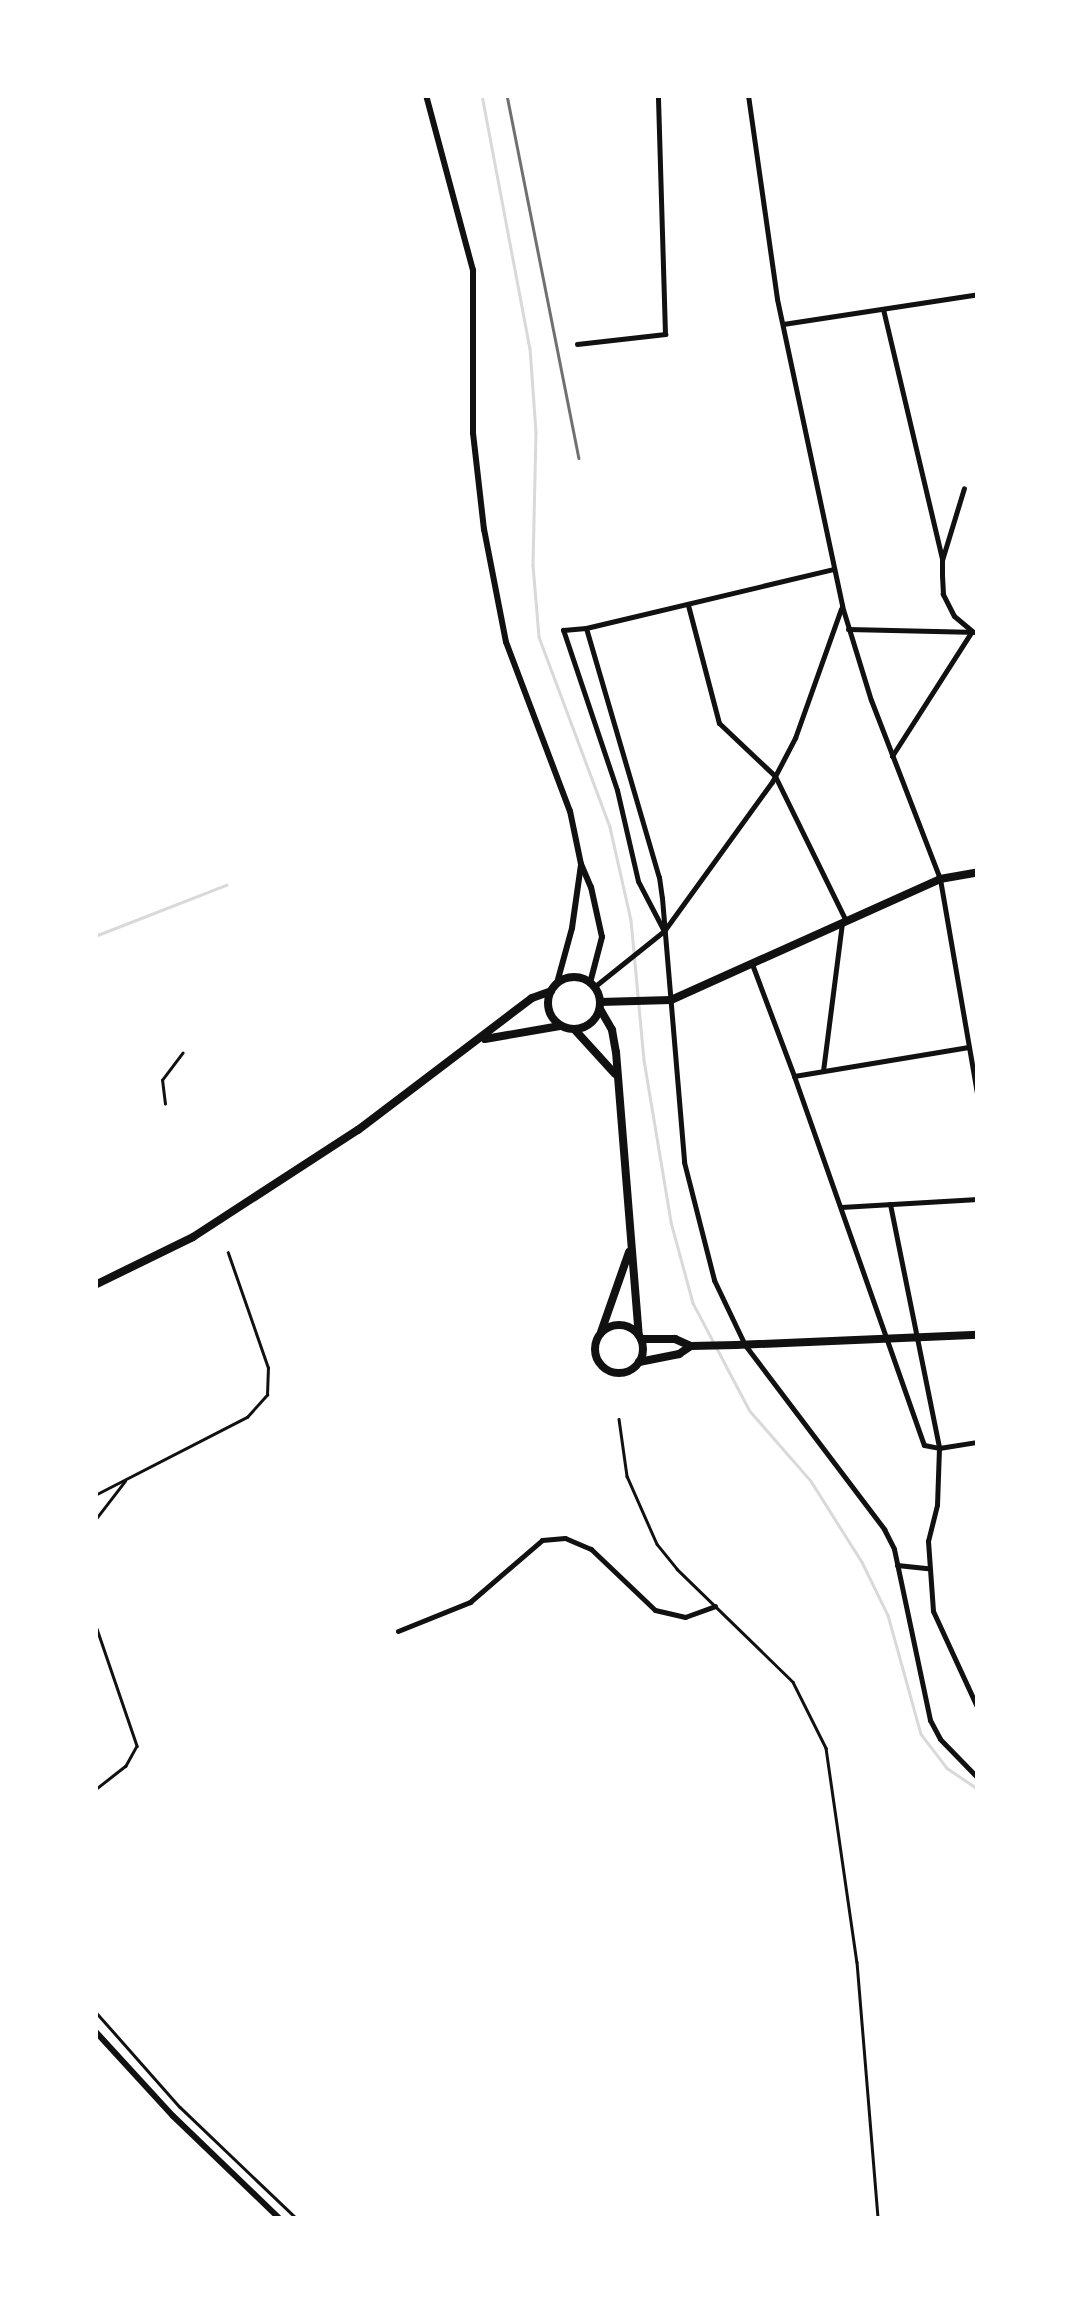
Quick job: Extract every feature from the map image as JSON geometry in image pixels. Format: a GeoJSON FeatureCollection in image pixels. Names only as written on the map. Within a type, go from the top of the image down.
{"type":"FeatureCollection","features":[{"type":"Feature","properties":{"kind":"main road"},"geometry":{"type":"LineString","coordinates":[[600,1006],[666,1000],[940,879],[978,872]]}},
{"type":"Feature","properties":{"kind":"main road"},"geometry":{"type":"LineString","coordinates":[[95,1286],[209,1226],[358,1130],[532,998],[574,978],[592,985],[612,1030],[630,1247],[637,1281],[639,1362]]}},
{"type":"Feature","properties":{"kind":"main road"},"geometry":{"type":"LineString","coordinates":[[554,987],[550,1014],[561,1026]]}},
{"type":"Feature","properties":{"kind":"main road"},"geometry":{"type":"LineString","coordinates":[[481,1040],[561,1026],[574,1029],[593,1022],[600,1006]]}},
{"type":"Feature","properties":{"kind":"main road"},"geometry":{"type":"LineString","coordinates":[[574,1029],[615,1074]]}},
{"type":"Feature","properties":{"kind":"main road"},"geometry":{"type":"LineString","coordinates":[[630,1247],[620,1288],[600,1333],[596,1356],[608,1370],[626,1372],[639,1362],[680,1354],[691,1346]]}},
{"type":"Feature","properties":{"kind":"main road"},"geometry":{"type":"LineString","coordinates":[[600,1333],[616,1325],[640,1337],[675,1339],[691,1346],[978,1335]]}},
{"type":"Feature","properties":{"kind":"street"},"geometry":{"type":"LineString","coordinates":[[426,95],[473,270],[472,433],[500,617],[518,678],[570,810],[581,864],[592,887],[602,937],[592,985]]}},
{"type":"Feature","properties":{"kind":"street"},"geometry":{"type":"LineString","coordinates":[[577,344],[665,334],[658,95]]}},
{"type":"Feature","properties":{"kind":"street"},"geometry":{"type":"LineString","coordinates":[[748,95],[782,324],[842,606],[892,756],[940,879],[978,1099]]}},
{"type":"Feature","properties":{"kind":"street"},"geometry":{"type":"LineString","coordinates":[[782,324],[978,294]]}},
{"type":"Feature","properties":{"kind":"street"},"geometry":{"type":"LineString","coordinates":[[884,309],[942,562],[944,594],[954,616],[975,632]]}},
{"type":"Feature","properties":{"kind":"street"},"geometry":{"type":"LineString","coordinates":[[942,562],[964,488]]}},
{"type":"Feature","properties":{"kind":"street"},"geometry":{"type":"LineString","coordinates":[[664,931],[638,881],[616,790],[563,630],[639,618],[834,569]]}},
{"type":"Feature","properties":{"kind":"street"},"geometry":{"type":"LineString","coordinates":[[688,606],[719,723],[775,776],[844,922],[823,1071]]}},
{"type":"Feature","properties":{"kind":"street"},"geometry":{"type":"LineString","coordinates":[[592,985],[664,931],[775,776],[795,738],[842,606]]}},
{"type":"Feature","properties":{"kind":"street"},"geometry":{"type":"LineString","coordinates":[[586,628],[659,877],[666,1000],[684,1162],[714,1280],[741,1345],[877,1516],[897,1565],[930,1720],[940,1739],[978,1778]]}},
{"type":"Feature","properties":{"kind":"street"},"geometry":{"type":"LineString","coordinates":[[848,628],[975,632]]}},
{"type":"Feature","properties":{"kind":"street"},"geometry":{"type":"LineString","coordinates":[[892,756],[975,632]]}},
{"type":"Feature","properties":{"kind":"street"},"geometry":{"type":"LineString","coordinates":[[554,987],[572,928],[581,864]]}},
{"type":"Feature","properties":{"kind":"street"},"geometry":{"type":"LineString","coordinates":[[752,964],[924,1445],[939,1448],[978,1442]]}},
{"type":"Feature","properties":{"kind":"street"},"geometry":{"type":"LineString","coordinates":[[794,1076],[969,1047]]}},
{"type":"Feature","properties":{"kind":"street"},"geometry":{"type":"LineString","coordinates":[[840,1207],[978,1199]]}},
{"type":"Feature","properties":{"kind":"street"},"geometry":{"type":"LineString","coordinates":[[890,1204],[939,1448],[928,1568],[940,1631],[978,1710]]}},
{"type":"Feature","properties":{"kind":"street"},"geometry":{"type":"LineString","coordinates":[[398,1630],[470,1602],[542,1540],[565,1538],[590,1550],[655,1610],[685,1617],[716,1606]]}},
{"type":"Feature","properties":{"kind":"street"},"geometry":{"type":"LineString","coordinates":[[897,1565],[928,1568]]}},
{"type":"Feature","properties":{"kind":"street"},"geometry":{"type":"LineString","coordinates":[[95,2030],[173,2116],[280,2219]]}},
{"type":"Feature","properties":{"kind":"lane"},"geometry":{"type":"LineString","coordinates":[[165,1104],[162,1080],[182,1053]]}},
{"type":"Feature","properties":{"kind":"lane"},"geometry":{"type":"LineString","coordinates":[[95,1495],[246,1417],[266,1394],[268,1368],[228,1253]]}},
{"type":"Feature","properties":{"kind":"lane"},"geometry":{"type":"LineString","coordinates":[[620,1419],[627,1476],[640,1510],[677,1569],[793,1682],[826,1748],[857,1962],[878,2219]]}},
{"type":"Feature","properties":{"kind":"lane"},"geometry":{"type":"LineString","coordinates":[[95,1520],[126,1479]]}},
{"type":"Feature","properties":{"kind":"lane"},"geometry":{"type":"LineString","coordinates":[[95,1622],[137,1746],[126,1766],[95,1790]]}},
{"type":"Feature","properties":{"kind":"lane"},"geometry":{"type":"LineString","coordinates":[[95,2012],[180,2108],[296,2219]]}},
{"type":"Feature","properties":{"kind":"waterway"},"geometry":{"type":"LineString","coordinates":[[482,95],[530,348],[536,432],[533,565],[539,637],[610,827],[631,920],[644,1060],[671,1222],[693,1303],[750,1411],[811,1481],[862,1562],[888,1615],[921,1734],[947,1768],[978,1789]]}},
{"type":"Feature","properties":{"kind":"waterway"},"geometry":{"type":"LineString","coordinates":[[95,936],[226,885]]}},
{"type":"Feature","properties":{"kind":"tram line"},"geometry":{"type":"LineString","coordinates":[[507,95],[579,458]]}}]}
